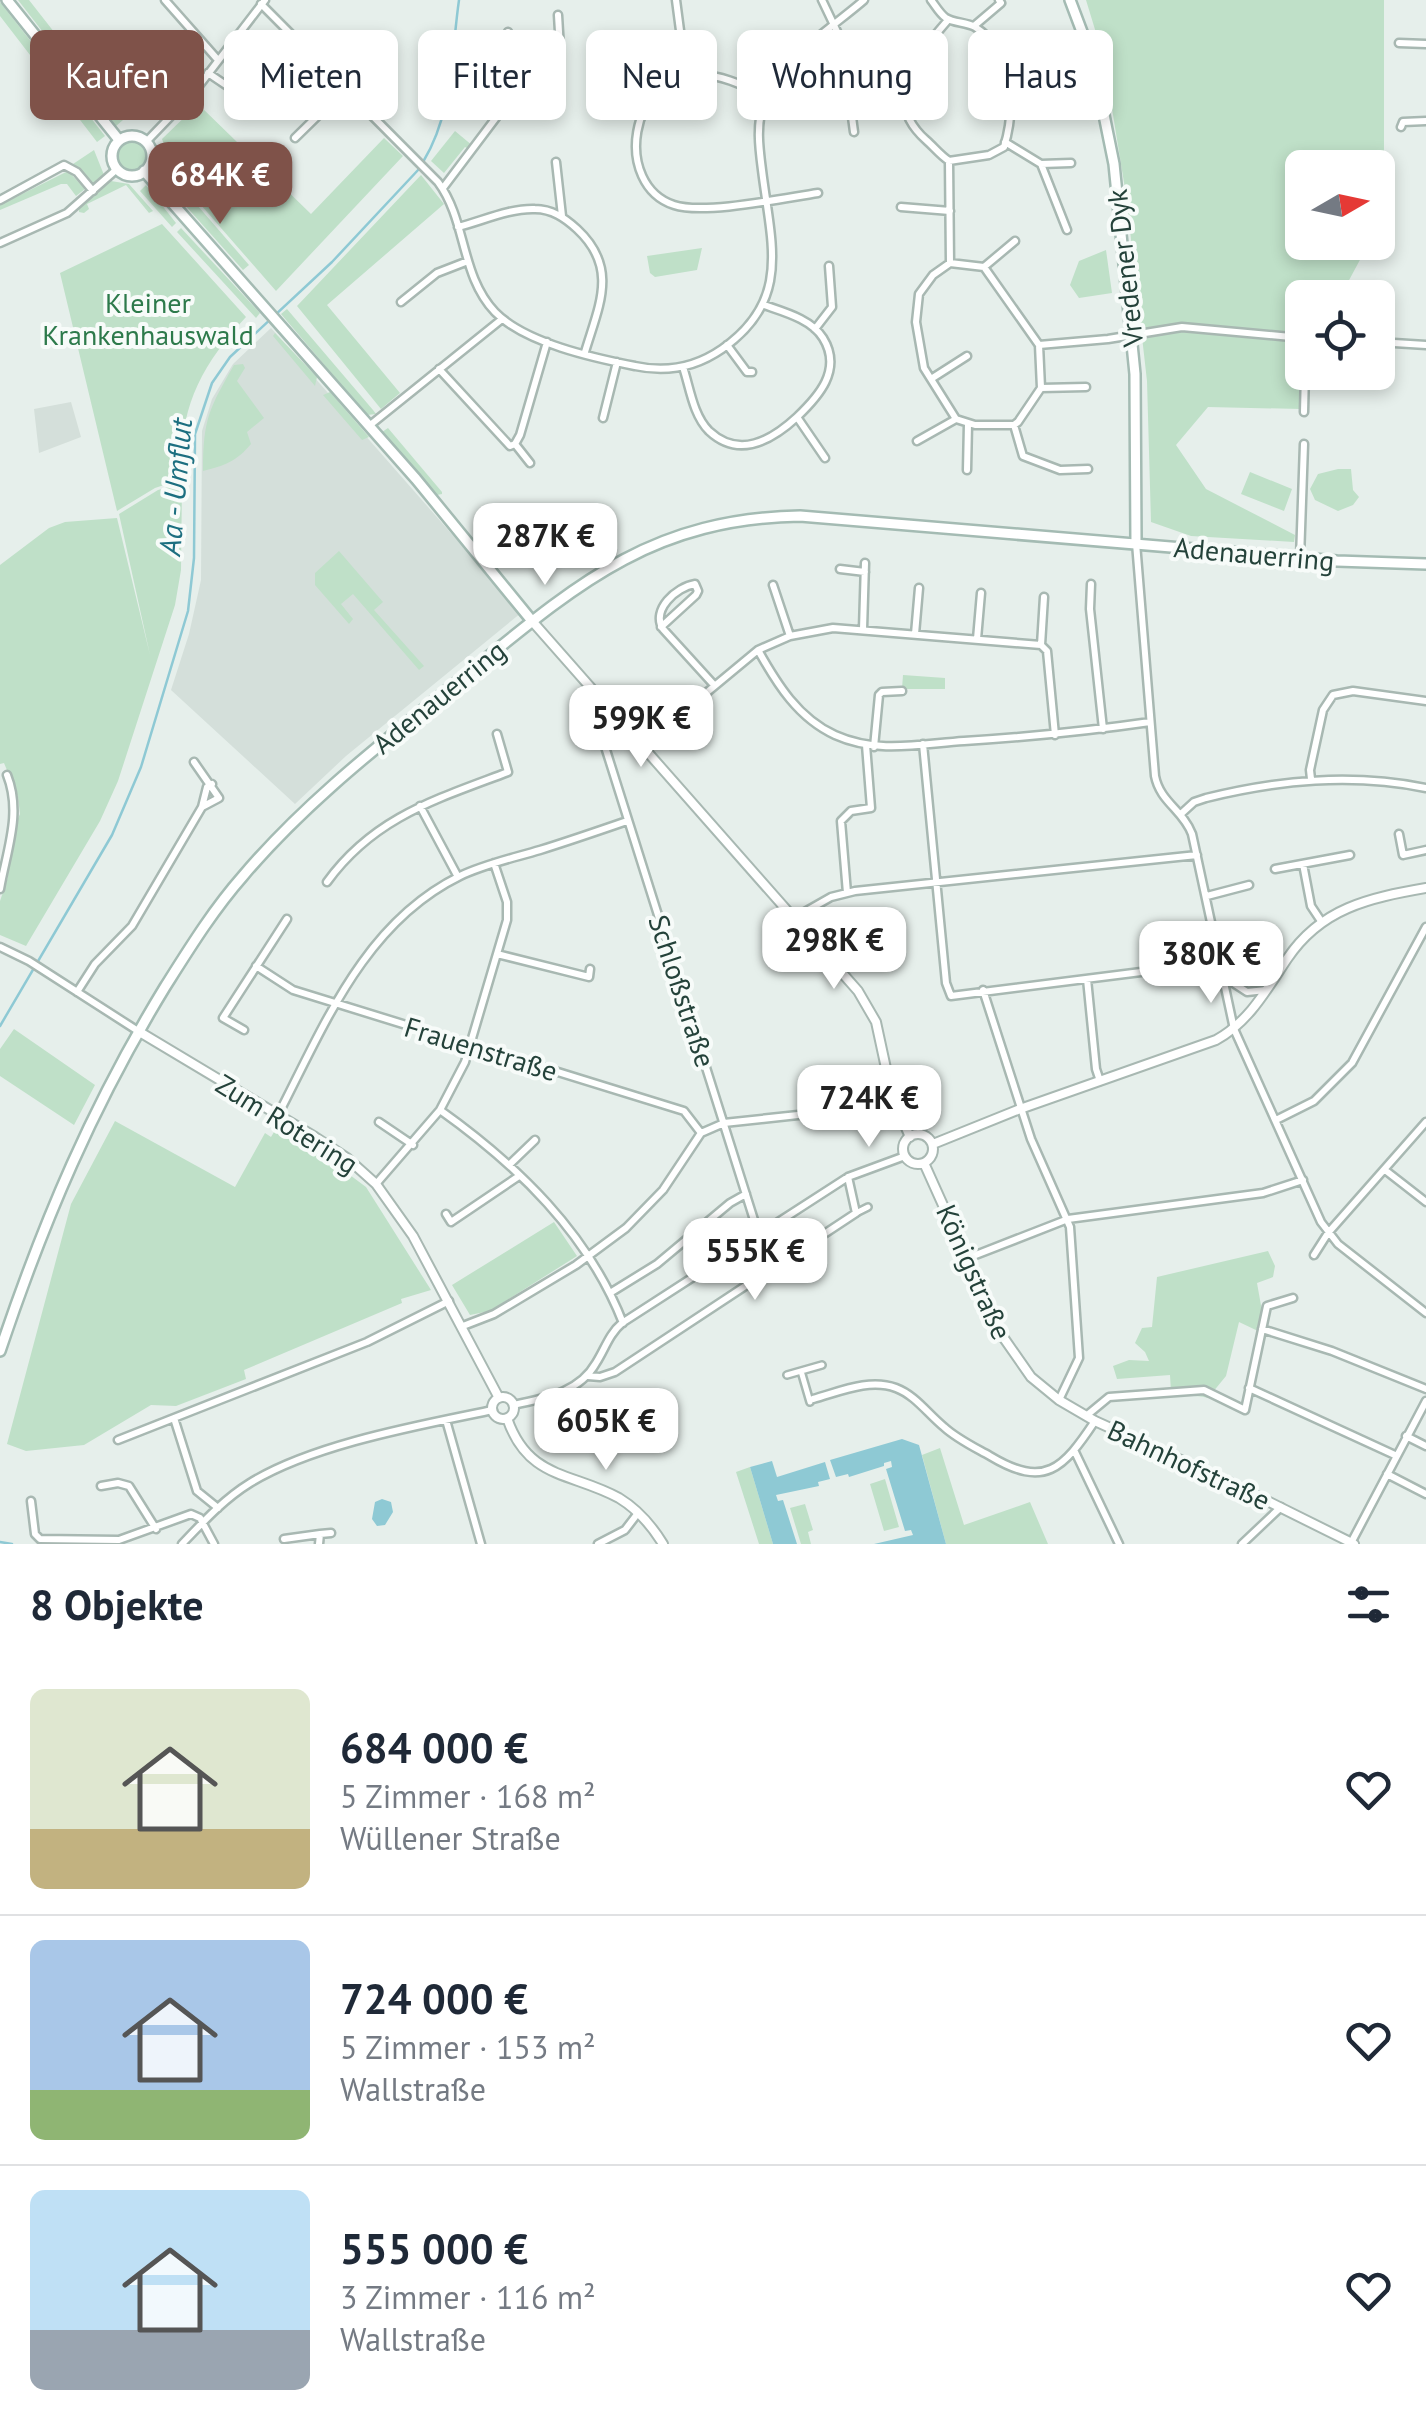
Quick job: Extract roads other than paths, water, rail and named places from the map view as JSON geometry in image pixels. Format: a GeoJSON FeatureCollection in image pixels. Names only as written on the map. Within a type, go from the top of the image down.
{"type":"FeatureCollection","features":[{"type":"Feature","properties":{"kind":"main road"},"geometry":{"type":"LineString","coordinates":[[7,0],[119,140]]}},
{"type":"Feature","properties":{"kind":"main road","name":"Vredener Dyk"},"geometry":{"type":"LineString","coordinates":[[1070,0],[1093,61],[1117,184],[1137,413],[1136,543]]}},
{"type":"Feature","properties":{"kind":"main road"},"geometry":{"type":"LineString","coordinates":[[130,136],[146,142],[152,154],[144,172],[127,175],[116,169],[112,152],[119,140],[130,136]]}},
{"type":"Feature","properties":{"kind":"main road"},"geometry":{"type":"LineString","coordinates":[[144,172],[369,426],[532,621]]}},
{"type":"Feature","properties":{"kind":"main road","name":"Adenauerring"},"geometry":{"type":"LineString","coordinates":[[0,1351],[60,1184],[138,1031],[219,906],[278,838],[336,783],[532,621],[619,561],[681,534],[732,520],[768,516],[833,517],[1300,558],[1426,564]]}},
{"type":"Feature","properties":{"kind":"street"},"geometry":{"type":"LineString","coordinates":[[165,0],[218,60]]}},
{"type":"Feature","properties":{"kind":"street"},"geometry":{"type":"LineString","coordinates":[[676,0],[680,30]]}},
{"type":"Feature","properties":{"kind":"street"},"geometry":{"type":"LineString","coordinates":[[822,0],[842,42],[854,132]]}},
{"type":"Feature","properties":{"kind":"street"},"geometry":{"type":"LineString","coordinates":[[830,30],[864,0]]}},
{"type":"Feature","properties":{"kind":"street"},"geometry":{"type":"LineString","coordinates":[[931,0],[948,20],[978,30]]}},
{"type":"Feature","properties":{"kind":"street"},"geometry":{"type":"LineString","coordinates":[[974,26],[1002,1]]}},
{"type":"Feature","properties":{"kind":"street"},"geometry":{"type":"LineString","coordinates":[[146,142],[263,2],[290,30]]}},
{"type":"Feature","properties":{"kind":"street"},"geometry":{"type":"LineString","coordinates":[[558,16],[559,30]]}},
{"type":"Feature","properties":{"kind":"street"},"geometry":{"type":"LineString","coordinates":[[940,30],[948,20]]}},
{"type":"Feature","properties":{"kind":"street"},"geometry":{"type":"LineString","coordinates":[[1399,43],[1426,44]]}},
{"type":"Feature","properties":{"kind":"street"},"geometry":{"type":"LineString","coordinates":[[208,72],[224,83]]}},
{"type":"Feature","properties":{"kind":"street"},"geometry":{"type":"LineString","coordinates":[[295,138],[313,120]]}},
{"type":"Feature","properties":{"kind":"street"},"geometry":{"type":"LineString","coordinates":[[378,120],[443,188],[475,284],[502,319],[548,342],[654,369],[683,367],[708,358],[750,327],[764,305],[771,252],[759,132],[761,120]]}},
{"type":"Feature","properties":{"kind":"street"},"geometry":{"type":"LineString","coordinates":[[443,188],[497,120]]}},
{"type":"Feature","properties":{"kind":"street"},"geometry":{"type":"LineString","coordinates":[[640,120],[637,137],[644,181],[664,201],[690,208],[818,193]]}},
{"type":"Feature","properties":{"kind":"street"},"geometry":{"type":"LineString","coordinates":[[908,120],[949,165],[950,263]]}},
{"type":"Feature","properties":{"kind":"street"},"geometry":{"type":"LineString","coordinates":[[949,165],[1004,148],[1007,120]]}},
{"type":"Feature","properties":{"kind":"street"},"geometry":{"type":"LineString","coordinates":[[1402,127],[1403,122],[1426,122]]}},
{"type":"Feature","properties":{"kind":"street"},"geometry":{"type":"LineString","coordinates":[[1006,142],[1042,164],[1070,163]]}},
{"type":"Feature","properties":{"kind":"street"},"geometry":{"type":"LineString","coordinates":[[556,162],[562,217]]}},
{"type":"Feature","properties":{"kind":"street"},"geometry":{"type":"LineString","coordinates":[[1042,164],[1067,230]]}},
{"type":"Feature","properties":{"kind":"street"},"geometry":{"type":"LineString","coordinates":[[0,200],[64,165],[77,172],[93,190]]}},
{"type":"Feature","properties":{"kind":"street"},"geometry":{"type":"LineString","coordinates":[[0,243],[67,213],[116,169]]}},
{"type":"Feature","properties":{"kind":"street"},"geometry":{"type":"LineString","coordinates":[[901,207],[950,211]]}},
{"type":"Feature","properties":{"kind":"street"},"geometry":{"type":"LineString","coordinates":[[458,227],[526,209],[548,210],[562,217],[595,248],[604,273],[584,352]]}},
{"type":"Feature","properties":{"kind":"street"},"geometry":{"type":"LineString","coordinates":[[1014,426],[968,424],[956,419],[920,358],[916,306],[925,284],[950,263],[984,266],[1015,241]]}},
{"type":"Feature","properties":{"kind":"street"},"geometry":{"type":"LineString","coordinates":[[401,302],[437,273],[468,261]]}},
{"type":"Feature","properties":{"kind":"street"},"geometry":{"type":"LineString","coordinates":[[815,329],[832,307],[828,266]]}},
{"type":"Feature","properties":{"kind":"street"},"geometry":{"type":"LineString","coordinates":[[984,266],[1039,345],[1042,388],[1014,426]]}},
{"type":"Feature","properties":{"kind":"street"},"geometry":{"type":"LineString","coordinates":[[683,367],[699,417],[722,439],[746,446],[762,444],[818,397],[829,374],[829,351],[815,329],[764,305]]}},
{"type":"Feature","properties":{"kind":"street"},"geometry":{"type":"LineString","coordinates":[[369,426],[502,319]]}},
{"type":"Feature","properties":{"kind":"street"},"geometry":{"type":"LineString","coordinates":[[1039,345],[1194,327],[1285,336]]}},
{"type":"Feature","properties":{"kind":"street"},"geometry":{"type":"LineString","coordinates":[[515,444],[548,342]]}},
{"type":"Feature","properties":{"kind":"street"},"geometry":{"type":"LineString","coordinates":[[1395,343],[1426,345]]}},
{"type":"Feature","properties":{"kind":"street"},"geometry":{"type":"LineString","coordinates":[[727,345],[747,372],[752,372]]}},
{"type":"Feature","properties":{"kind":"street"},"geometry":{"type":"LineString","coordinates":[[931,379],[967,356]]}},
{"type":"Feature","properties":{"kind":"street"},"geometry":{"type":"LineString","coordinates":[[603,418],[617,362]]}},
{"type":"Feature","properties":{"kind":"street"},"geometry":{"type":"LineString","coordinates":[[439,368],[504,442],[515,444],[530,463]]}},
{"type":"Feature","properties":{"kind":"street"},"geometry":{"type":"LineString","coordinates":[[1042,388],[1086,387]]}},
{"type":"Feature","properties":{"kind":"street"},"geometry":{"type":"LineString","coordinates":[[1304,412],[1305,390]]}},
{"type":"Feature","properties":{"kind":"street"},"geometry":{"type":"LineString","coordinates":[[797,417],[826,458]]}},
{"type":"Feature","properties":{"kind":"street"},"geometry":{"type":"LineString","coordinates":[[917,442],[956,419]]}},
{"type":"Feature","properties":{"kind":"street"},"geometry":{"type":"LineString","coordinates":[[967,470],[968,424]]}},
{"type":"Feature","properties":{"kind":"street"},"geometry":{"type":"LineString","coordinates":[[1014,426],[1023,456],[1060,470],[1088,469]]}},
{"type":"Feature","properties":{"kind":"street"},"geometry":{"type":"LineString","coordinates":[[1300,558],[1304,444]]}},
{"type":"Feature","properties":{"kind":"street"},"geometry":{"type":"LineString","coordinates":[[1136,543],[1158,788],[1188,822],[1234,1029],[1328,1234],[1426,1313]]}},
{"type":"Feature","properties":{"kind":"street"},"geometry":{"type":"LineString","coordinates":[[840,569],[865,568],[862,629]]}},
{"type":"Feature","properties":{"kind":"street"},"geometry":{"type":"LineString","coordinates":[[662,627],[696,596],[695,584],[687,585],[661,608],[657,618],[662,627],[714,685]]}},
{"type":"Feature","properties":{"kind":"street"},"geometry":{"type":"LineString","coordinates":[[1091,584],[1090,609],[1104,729]]}},
{"type":"Feature","properties":{"kind":"street"},"geometry":{"type":"LineString","coordinates":[[773,585],[790,636]]}},
{"type":"Feature","properties":{"kind":"street"},"geometry":{"type":"LineString","coordinates":[[915,634],[919,588]]}},
{"type":"Feature","properties":{"kind":"street"},"geometry":{"type":"LineString","coordinates":[[977,640],[980,593]]}},
{"type":"Feature","properties":{"kind":"street"},"geometry":{"type":"LineString","coordinates":[[1041,646],[1044,597]]}},
{"type":"Feature","properties":{"kind":"street"},"geometry":{"type":"LineString","coordinates":[[532,621],[869,1008],[880,1038],[888,1084],[910,1136]]}},
{"type":"Feature","properties":{"kind":"street"},"geometry":{"type":"LineString","coordinates":[[676,718],[758,650],[815,630],[862,629],[1041,646],[1047,651],[1055,735]]}},
{"type":"Feature","properties":{"kind":"street"},"geometry":{"type":"LineString","coordinates":[[758,650],[786,695],[810,721],[836,736],[870,746],[1055,735],[1150,722]]}},
{"type":"Feature","properties":{"kind":"street"},"geometry":{"type":"LineString","coordinates":[[1310,780],[1324,710],[1333,695],[1353,690],[1426,700]]}},
{"type":"Feature","properties":{"kind":"street"},"geometry":{"type":"LineString","coordinates":[[848,893],[841,822],[851,810],[871,808],[870,746],[878,695],[902,691]]}},
{"type":"Feature","properties":{"kind":"street","name":"Schloßstraße"},"geometry":{"type":"LineString","coordinates":[[613,710],[604,719],[601,734],[770,1273]]}},
{"type":"Feature","properties":{"kind":"street"},"geometry":{"type":"LineString","coordinates":[[327,882],[340,864],[402,814],[508,772],[496,734]]}},
{"type":"Feature","properties":{"kind":"street"},"geometry":{"type":"LineString","coordinates":[[923,744],[947,990],[951,996],[1148,971],[1219,954]]}},
{"type":"Feature","properties":{"kind":"street"},"geometry":{"type":"LineString","coordinates":[[194,762],[219,798],[202,806]]}},
{"type":"Feature","properties":{"kind":"street"},"geometry":{"type":"LineString","coordinates":[[0,889],[16,818],[14,793],[7,774]]}},
{"type":"Feature","properties":{"kind":"street"},"geometry":{"type":"LineString","coordinates":[[1182,813],[1206,798],[1310,780],[1368,779],[1426,788]]}},
{"type":"Feature","properties":{"kind":"street"},"geometry":{"type":"LineString","coordinates":[[78,992],[95,964],[132,926],[202,806],[206,787],[212,784]]}},
{"type":"Feature","properties":{"kind":"street"},"geometry":{"type":"LineString","coordinates":[[420,806],[458,876]]}},
{"type":"Feature","properties":{"kind":"street"},"geometry":{"type":"LineString","coordinates":[[278,1116],[351,975],[374,945],[418,904],[458,876],[627,821]]}},
{"type":"Feature","properties":{"kind":"street"},"geometry":{"type":"LineString","coordinates":[[0,832],[10,831]]}},
{"type":"Feature","properties":{"kind":"street"},"geometry":{"type":"LineString","coordinates":[[1400,834],[1404,855],[1426,850]]}},
{"type":"Feature","properties":{"kind":"street"},"geometry":{"type":"LineString","coordinates":[[794,918],[830,896],[848,893],[1196,855]]}},
{"type":"Feature","properties":{"kind":"street"},"geometry":{"type":"LineString","coordinates":[[1275,869],[1350,855]]}},
{"type":"Feature","properties":{"kind":"street"},"geometry":{"type":"LineString","coordinates":[[376,1184],[440,1110],[470,1046],[508,911],[494,864]]}},
{"type":"Feature","properties":{"kind":"street"},"geometry":{"type":"LineString","coordinates":[[1303,864],[1312,906],[1321,921]]}},
{"type":"Feature","properties":{"kind":"street"},"geometry":{"type":"LineString","coordinates":[[1207,896],[1249,885]]}},
{"type":"Feature","properties":{"kind":"street"},"geometry":{"type":"LineString","coordinates":[[933,1144],[1020,1109],[1196,1048],[1234,1029],[1267,990],[1299,942],[1321,921],[1355,903],[1426,888]]}},
{"type":"Feature","properties":{"kind":"street"},"geometry":{"type":"LineString","coordinates":[[244,1030],[223,1018],[286,919]]}},
{"type":"Feature","properties":{"kind":"street"},"geometry":{"type":"LineString","coordinates":[[1276,1120],[1314,1101],[1352,1062],[1426,927]]}},
{"type":"Feature","properties":{"kind":"street"},"geometry":{"type":"LineString","coordinates":[[0,948],[29,961],[138,1031]]}},
{"type":"Feature","properties":{"kind":"street"},"geometry":{"type":"LineString","coordinates":[[497,954],[589,977],[590,970]]}},
{"type":"Feature","properties":{"kind":"street","name":"Frauenstraße"},"geometry":{"type":"LineString","coordinates":[[256,966],[292,990],[684,1110],[701,1132]]}},
{"type":"Feature","properties":{"kind":"street"},"geometry":{"type":"LineString","coordinates":[[1224,977],[1247,992],[1267,990]]}},
{"type":"Feature","properties":{"kind":"street"},"geometry":{"type":"LineString","coordinates":[[1087,979],[1100,1081]]}},
{"type":"Feature","properties":{"kind":"street"},"geometry":{"type":"LineString","coordinates":[[983,990],[1020,1109],[1068,1218],[1079,1358],[1059,1400]]}},
{"type":"Feature","properties":{"kind":"street","name":"Zum Rotering"},"geometry":{"type":"LineString","coordinates":[[138,1031],[347,1158],[376,1184],[413,1236],[500,1398]]}},
{"type":"Feature","properties":{"kind":"street"},"geometry":{"type":"LineString","coordinates":[[463,1326],[494,1314],[589,1256],[645,1210],[701,1132],[724,1123],[798,1115],[888,1084]]}},
{"type":"Feature","properties":{"kind":"street"},"geometry":{"type":"LineString","coordinates":[[440,1110],[480,1138],[559,1216],[589,1256],[625,1322]]}},
{"type":"Feature","properties":{"kind":"street"},"geometry":{"type":"LineString","coordinates":[[380,1122],[413,1144]]}},
{"type":"Feature","properties":{"kind":"street"},"geometry":{"type":"LineString","coordinates":[[1314,1255],[1426,1122]]}},
{"type":"Feature","properties":{"kind":"street"},"geometry":{"type":"LineString","coordinates":[[923,1134],[933,1144],[932,1156],[924,1163],[915,1164],[904,1156],[904,1145],[910,1136],[923,1134]]}},
{"type":"Feature","properties":{"kind":"street"},"geometry":{"type":"LineString","coordinates":[[509,1165],[534,1140]]}},
{"type":"Feature","properties":{"kind":"street"},"geometry":{"type":"LineString","coordinates":[[513,1406],[566,1391],[588,1376],[613,1332],[625,1322],[848,1177],[904,1156]]}},
{"type":"Feature","properties":{"kind":"street","name":"Königstraße"},"geometry":{"type":"LineString","coordinates":[[924,1163],[1009,1350],[1031,1377]]}},
{"type":"Feature","properties":{"kind":"street"},"geometry":{"type":"LineString","coordinates":[[1385,1170],[1426,1202]]}},
{"type":"Feature","properties":{"kind":"street"},"geometry":{"type":"LineString","coordinates":[[446,1214],[452,1222],[520,1176]]}},
{"type":"Feature","properties":{"kind":"street"},"geometry":{"type":"LineString","coordinates":[[848,1177],[856,1213]]}},
{"type":"Feature","properties":{"kind":"street"},"geometry":{"type":"LineString","coordinates":[[968,1258],[1068,1218],[1251,1195],[1303,1180]]}},
{"type":"Feature","properties":{"kind":"street"},"geometry":{"type":"LineString","coordinates":[[610,1293],[657,1264],[746,1194]]}},
{"type":"Feature","properties":{"kind":"street"},"geometry":{"type":"LineString","coordinates":[[588,1376],[615,1372],[868,1207]]}},
{"type":"Feature","properties":{"kind":"street"},"geometry":{"type":"LineString","coordinates":[[1086,1416],[1108,1397],[1204,1390],[1245,1410],[1267,1306],[1293,1298]]}},
{"type":"Feature","properties":{"kind":"street"},"geometry":{"type":"LineString","coordinates":[[118,1440],[367,1342],[450,1300]]}},
{"type":"Feature","properties":{"kind":"street"},"geometry":{"type":"LineString","coordinates":[[1262,1328],[1426,1389]]}},
{"type":"Feature","properties":{"kind":"street"},"geometry":{"type":"LineString","coordinates":[[787,1374],[822,1364]]}},
{"type":"Feature","properties":{"kind":"street"},"geometry":{"type":"LineString","coordinates":[[801,1371],[811,1401],[871,1384],[897,1388],[956,1437],[1019,1472],[1047,1470],[1074,1452],[1096,1422]]}},
{"type":"Feature","properties":{"kind":"street","name":"Bahnhofstraße"},"geometry":{"type":"LineString","coordinates":[[1031,1377],[1096,1422],[1353,1544]]}},
{"type":"Feature","properties":{"kind":"street"},"geometry":{"type":"LineString","coordinates":[[1249,1388],[1396,1456]]}},
{"type":"Feature","properties":{"kind":"street"},"geometry":{"type":"LineString","coordinates":[[182,1544],[246,1485],[280,1469],[371,1438],[493,1410],[500,1398],[506,1398],[513,1406],[507,1418],[498,1417],[493,1410]]}},
{"type":"Feature","properties":{"kind":"street"},"geometry":{"type":"LineString","coordinates":[[1353,1544],[1426,1401]]}},
{"type":"Feature","properties":{"kind":"street"},"geometry":{"type":"LineString","coordinates":[[174,1418],[197,1491],[218,1508]]}},
{"type":"Feature","properties":{"kind":"street"},"geometry":{"type":"LineString","coordinates":[[507,1418],[521,1445],[537,1464],[616,1496],[638,1513],[663,1544]]}},
{"type":"Feature","properties":{"kind":"street"},"geometry":{"type":"LineString","coordinates":[[446,1420],[481,1544]]}},
{"type":"Feature","properties":{"kind":"street"},"geometry":{"type":"LineString","coordinates":[[1406,1436],[1426,1446]]}},
{"type":"Feature","properties":{"kind":"street"},"geometry":{"type":"LineString","coordinates":[[1074,1452],[1120,1544]]}},
{"type":"Feature","properties":{"kind":"street"},"geometry":{"type":"LineString","coordinates":[[1387,1474],[1426,1494]]}},
{"type":"Feature","properties":{"kind":"street"},"geometry":{"type":"LineString","coordinates":[[101,1486],[129,1486],[156,1529]]}},
{"type":"Feature","properties":{"kind":"street"},"geometry":{"type":"LineString","coordinates":[[31,1501],[35,1534],[40,1538],[110,1541],[156,1529],[191,1514],[202,1523],[214,1544]]}},
{"type":"Feature","properties":{"kind":"street"},"geometry":{"type":"LineString","coordinates":[[1242,1544],[1281,1507]]}},
{"type":"Feature","properties":{"kind":"street"},"geometry":{"type":"LineString","coordinates":[[598,1544],[625,1530],[638,1513]]}},
{"type":"Feature","properties":{"kind":"street"},"geometry":{"type":"LineString","coordinates":[[284,1539],[331,1533]]}},
{"type":"Feature","properties":{"kind":"street"},"geometry":{"type":"LineString","coordinates":[[319,1544],[320,1534]]}},
{"type":"Feature","properties":{"kind":"water"},"geometry":{"type":"Polygon","coordinates":[[[902,1439],[919,1445],[946,1544],[874,1544],[913,1535],[911,1530],[905,1531],[886,1469],[892,1467],[891,1461],[849,1477],[836,1477],[830,1460],[902,1439]]]}},
{"type":"Feature","properties":{"kind":"water"},"geometry":{"type":"Polygon","coordinates":[[[772,1461],[777,1477],[825,1462],[830,1479],[818,1482],[819,1486],[776,1495],[778,1501],[783,1500],[797,1544],[773,1544],[750,1467],[772,1461]]]}},
{"type":"Feature","properties":{"kind":"water"},"geometry":{"type":"Polygon","coordinates":[[[375,1502],[391,1502],[393,1512],[385,1525],[377,1526],[372,1519],[375,1502]]]}},
{"type":"Feature","properties":{"kind":"waterway","name":"Aa - Umflut"},"geometry":{"type":"LineString","coordinates":[[423,162],[445,104],[459,0]]}},
{"type":"Feature","properties":{"kind":"waterway","name":"Aa - Umflut"},"geometry":{"type":"LineString","coordinates":[[0,1026],[112,835],[141,767],[188,611],[194,558],[195,434],[212,383],[230,357],[332,262],[419,169]]}},
{"type":"Feature","properties":{"kind":"waterway"},"geometry":{"type":"LineString","coordinates":[[0,1542],[12,1544]]}},
{"type":"Feature","properties":{"kind":"park label","name":"Kleiner Krankenhauswald"},"geometry":{"type":"Point","coordinates":[148,319]}}]}
